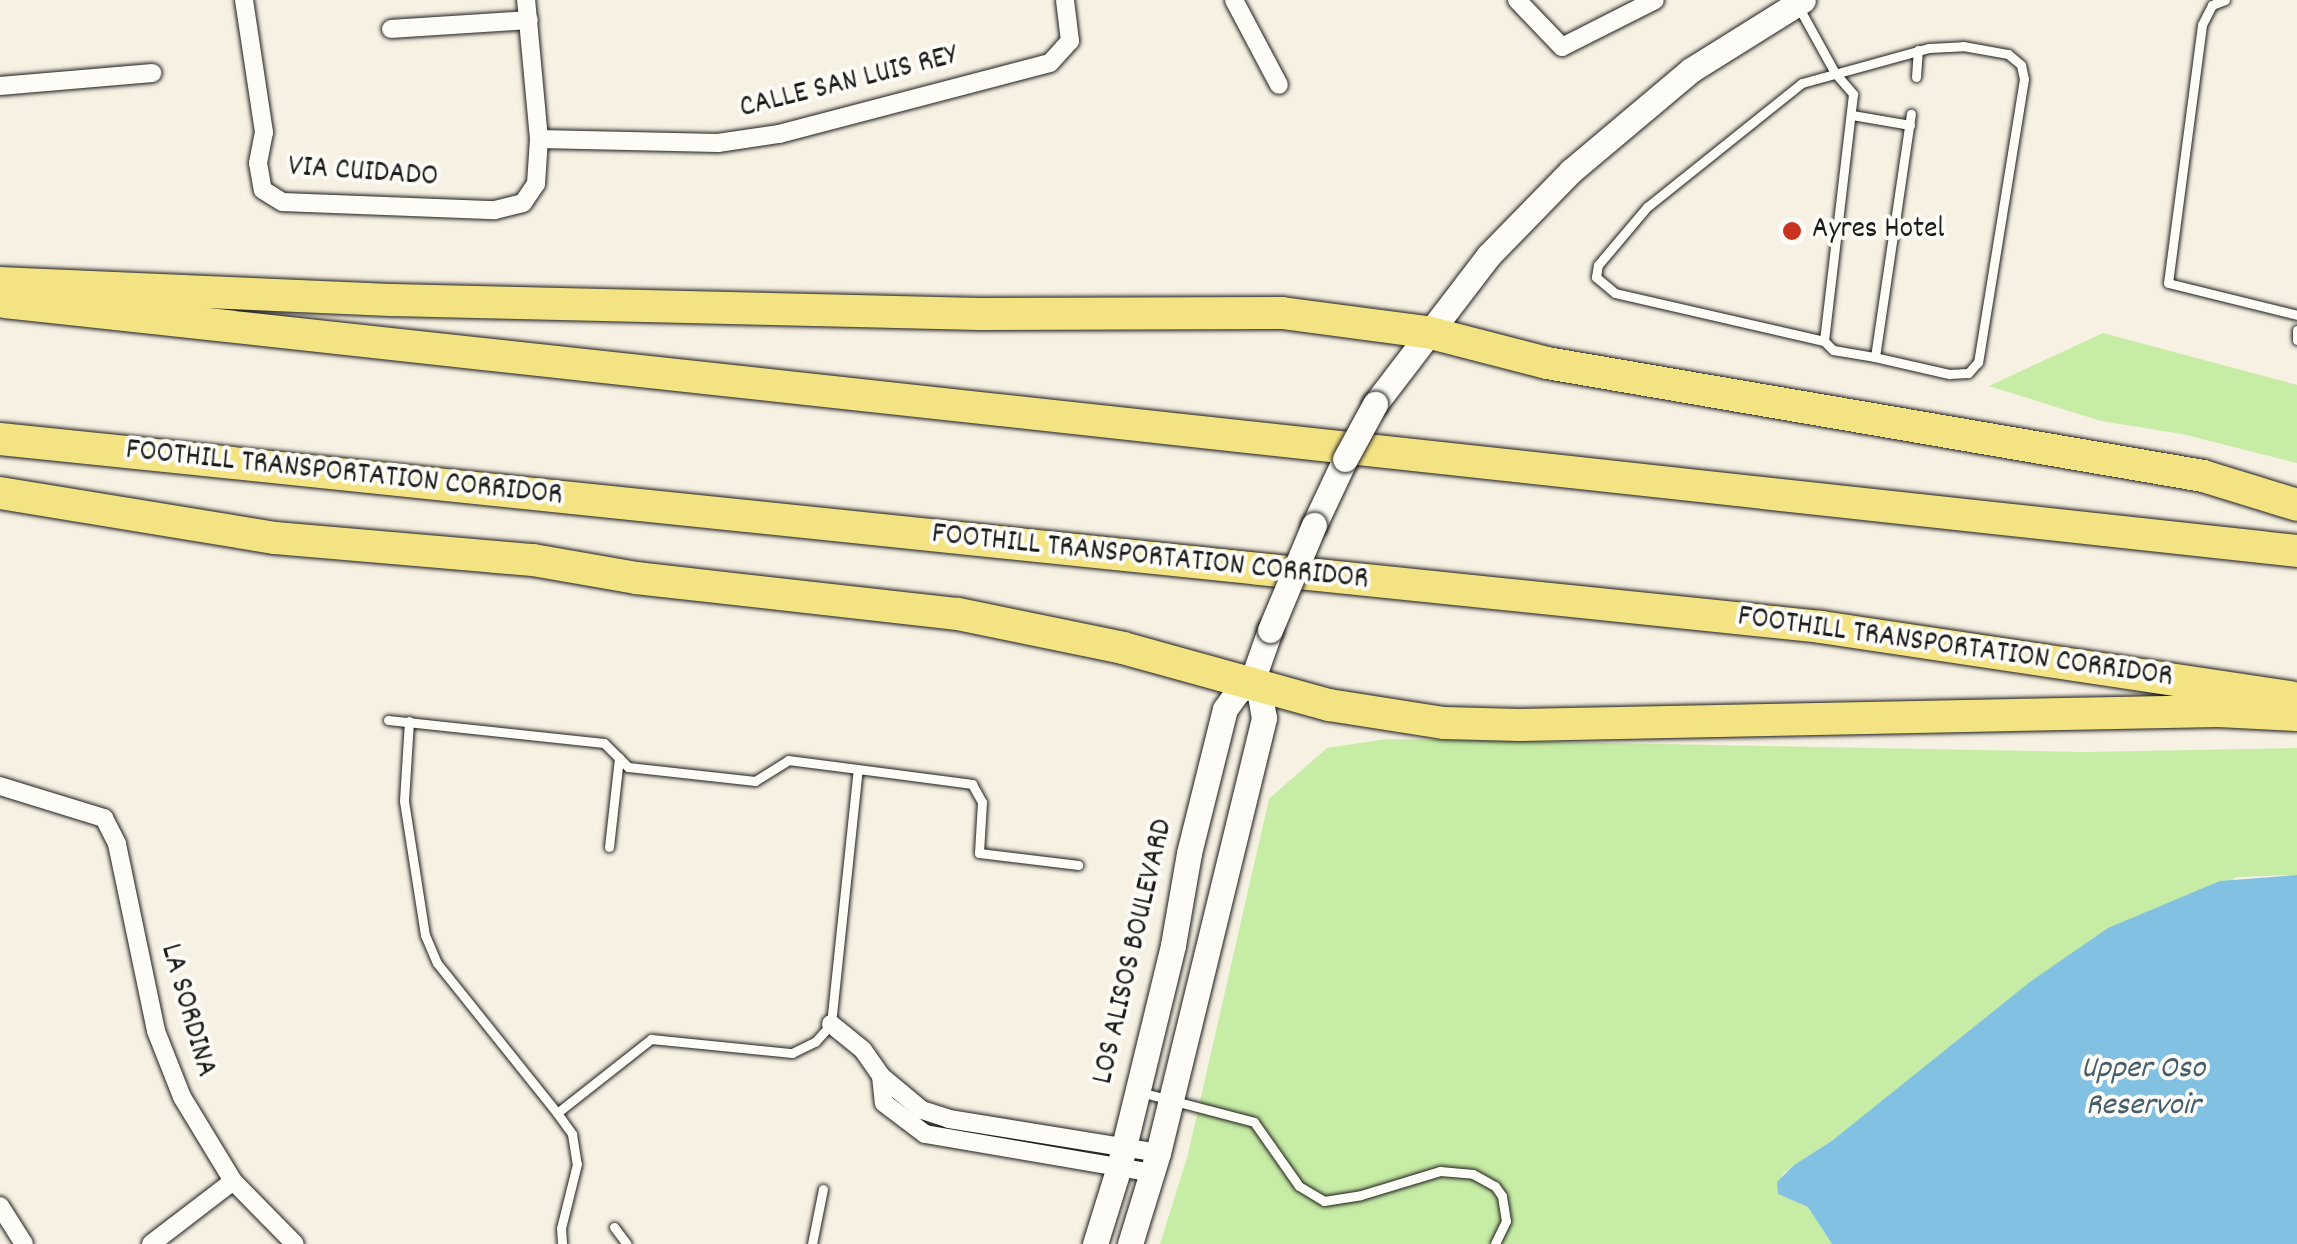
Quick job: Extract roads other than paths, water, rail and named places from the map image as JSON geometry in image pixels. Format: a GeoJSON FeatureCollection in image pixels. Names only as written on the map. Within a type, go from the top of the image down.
{"type":"FeatureCollection","features":[{"type":"Feature","properties":{"kind":"highway"},"geometry":{"type":"LineString","coordinates":[[0,283],[392,300],[980,314],[1282,313],[1427,332],[1547,363],[2203,476],[2297,505]]}},
{"type":"Feature","properties":{"kind":"highway"},"geometry":{"type":"LineString","coordinates":[[0,301],[2297,552]]}},
{"type":"Feature","properties":{"kind":"highway","name":"FOOTHILL TRANSPORTATION CORRIDOR"},"geometry":{"type":"LineString","coordinates":[[0,439],[1821,627],[2297,698]]}},
{"type":"Feature","properties":{"kind":"highway"},"geometry":{"type":"LineString","coordinates":[[0,493],[275,538],[533,560],[636,578],[958,614],[1124,648],[1329,705],[1406,717],[1520,725],[2218,711],[2297,715]]}},
{"type":"Feature","properties":{"kind":"main road","name":"LOS ALISOS BOULEVARD"},"geometry":{"type":"LineString","coordinates":[[1095,1244],[1138,1092],[1225,710],[1238,690],[1251,684],[1314,524],[1375,404],[1488,256],[1610,136],[1691,70],[1800,2]]}},
{"type":"Feature","properties":{"kind":"main road"},"geometry":{"type":"LineString","coordinates":[[1130,1244],[1172,1099],[1264,718],[1260,695],[1251,684]]}},
{"type":"Feature","properties":{"kind":"street","name":"VIA CUIDADO"},"geometry":{"type":"LineString","coordinates":[[244,0],[264,132],[258,163],[262,190],[282,202],[495,210],[523,203],[536,184],[540,138]]}},
{"type":"Feature","properties":{"kind":"street"},"geometry":{"type":"LineString","coordinates":[[526,0],[540,138]]}},
{"type":"Feature","properties":{"kind":"street","name":"CALLE SAN LUIS REY"},"geometry":{"type":"LineString","coordinates":[[540,138],[718,144],[779,134],[1050,62],[1070,41],[1065,0]]}},
{"type":"Feature","properties":{"kind":"street"},"geometry":{"type":"LineString","coordinates":[[1234,0],[1279,85]]}},
{"type":"Feature","properties":{"kind":"street"},"geometry":{"type":"LineString","coordinates":[[1517,0],[1562,47],[1655,0]]}},
{"type":"Feature","properties":{"kind":"street"},"geometry":{"type":"LineString","coordinates":[[391,29],[530,20]]}},
{"type":"Feature","properties":{"kind":"street"},"geometry":{"type":"LineString","coordinates":[[0,86],[152,74]]}},
{"type":"Feature","properties":{"kind":"street","name":"LA SORDINA"},"geometry":{"type":"LineString","coordinates":[[0,786],[104,818],[117,844],[156,1031],[182,1096],[233,1181],[295,1244]]}},
{"type":"Feature","properties":{"kind":"street"},"geometry":{"type":"LineString","coordinates":[[831,1024],[863,1050],[880,1076],[922,1110],[949,1120],[1155,1163]]}},
{"type":"Feature","properties":{"kind":"street"},"geometry":{"type":"LineString","coordinates":[[152,1244],[233,1181]]}},
{"type":"Feature","properties":{"kind":"street"},"geometry":{"type":"LineString","coordinates":[[0,1206],[24,1244]]}},
{"type":"Feature","properties":{"kind":"lane"},"geometry":{"type":"LineString","coordinates":[[2225,0],[2212,5],[2202,25],[2168,283],[2297,315]]}},
{"type":"Feature","properties":{"kind":"lane"},"geometry":{"type":"LineString","coordinates":[[1800,2],[1835,73],[1853,94],[1824,342]]}},
{"type":"Feature","properties":{"kind":"lane"},"geometry":{"type":"LineString","coordinates":[[1963,46],[2008,54],[2021,65],[2024,79],[1978,362],[1968,374],[1949,374],[1833,350],[1824,342],[1615,293],[1596,277],[1598,265],[1647,207],[1802,83],[1835,73],[1918,50],[1963,46]]}},
{"type":"Feature","properties":{"kind":"lane"},"geometry":{"type":"LineString","coordinates":[[1916,77],[1918,50]]}},
{"type":"Feature","properties":{"kind":"lane"},"geometry":{"type":"LineString","coordinates":[[1852,115],[1910,120],[1874,358]]}},
{"type":"Feature","properties":{"kind":"lane"},"geometry":{"type":"LineString","coordinates":[[2297,330],[2297,340]]}},
{"type":"Feature","properties":{"kind":"lane"},"geometry":{"type":"LineString","coordinates":[[388,720],[604,743],[628,767],[755,781],[788,760],[972,784],[982,802],[979,853],[1078,865]]}},
{"type":"Feature","properties":{"kind":"lane"},"geometry":{"type":"LineString","coordinates":[[409,721],[404,801],[425,936],[437,963],[572,1134],[576,1164],[561,1228],[562,1244]]}},
{"type":"Feature","properties":{"kind":"lane"},"geometry":{"type":"LineString","coordinates":[[608,847],[619,758]]}},
{"type":"Feature","properties":{"kind":"lane"},"geometry":{"type":"LineString","coordinates":[[558,1113],[651,1039],[792,1052],[815,1042],[831,1024],[858,769]]}},
{"type":"Feature","properties":{"kind":"lane"},"geometry":{"type":"LineString","coordinates":[[1138,1092],[1254,1122],[1299,1186],[1324,1200],[1362,1195],[1440,1171],[1481,1178],[1496,1186],[1506,1208],[1506,1222],[1495,1244]]}},
{"type":"Feature","properties":{"kind":"lane"},"geometry":{"type":"LineString","coordinates":[[812,1244],[824,1189]]}},
{"type":"Feature","properties":{"kind":"lane"},"geometry":{"type":"LineString","coordinates":[[614,1227],[627,1244]]}},
{"type":"Feature","properties":{"kind":"water","name":"Upper Oso Reservoir"},"geometry":{"type":"Polygon","coordinates":[[[2297,875],[2297,1244],[1832,1244],[1808,1207],[1778,1194],[1777,1182],[1794,1165],[1833,1140],[2030,982],[2108,928],[2220,881],[2297,875]]]}},
{"type":"Feature","properties":{"kind":"place","name":"Ayres Hotel"},"geometry":{"type":"Point","coordinates":[1792,231]}}]}
